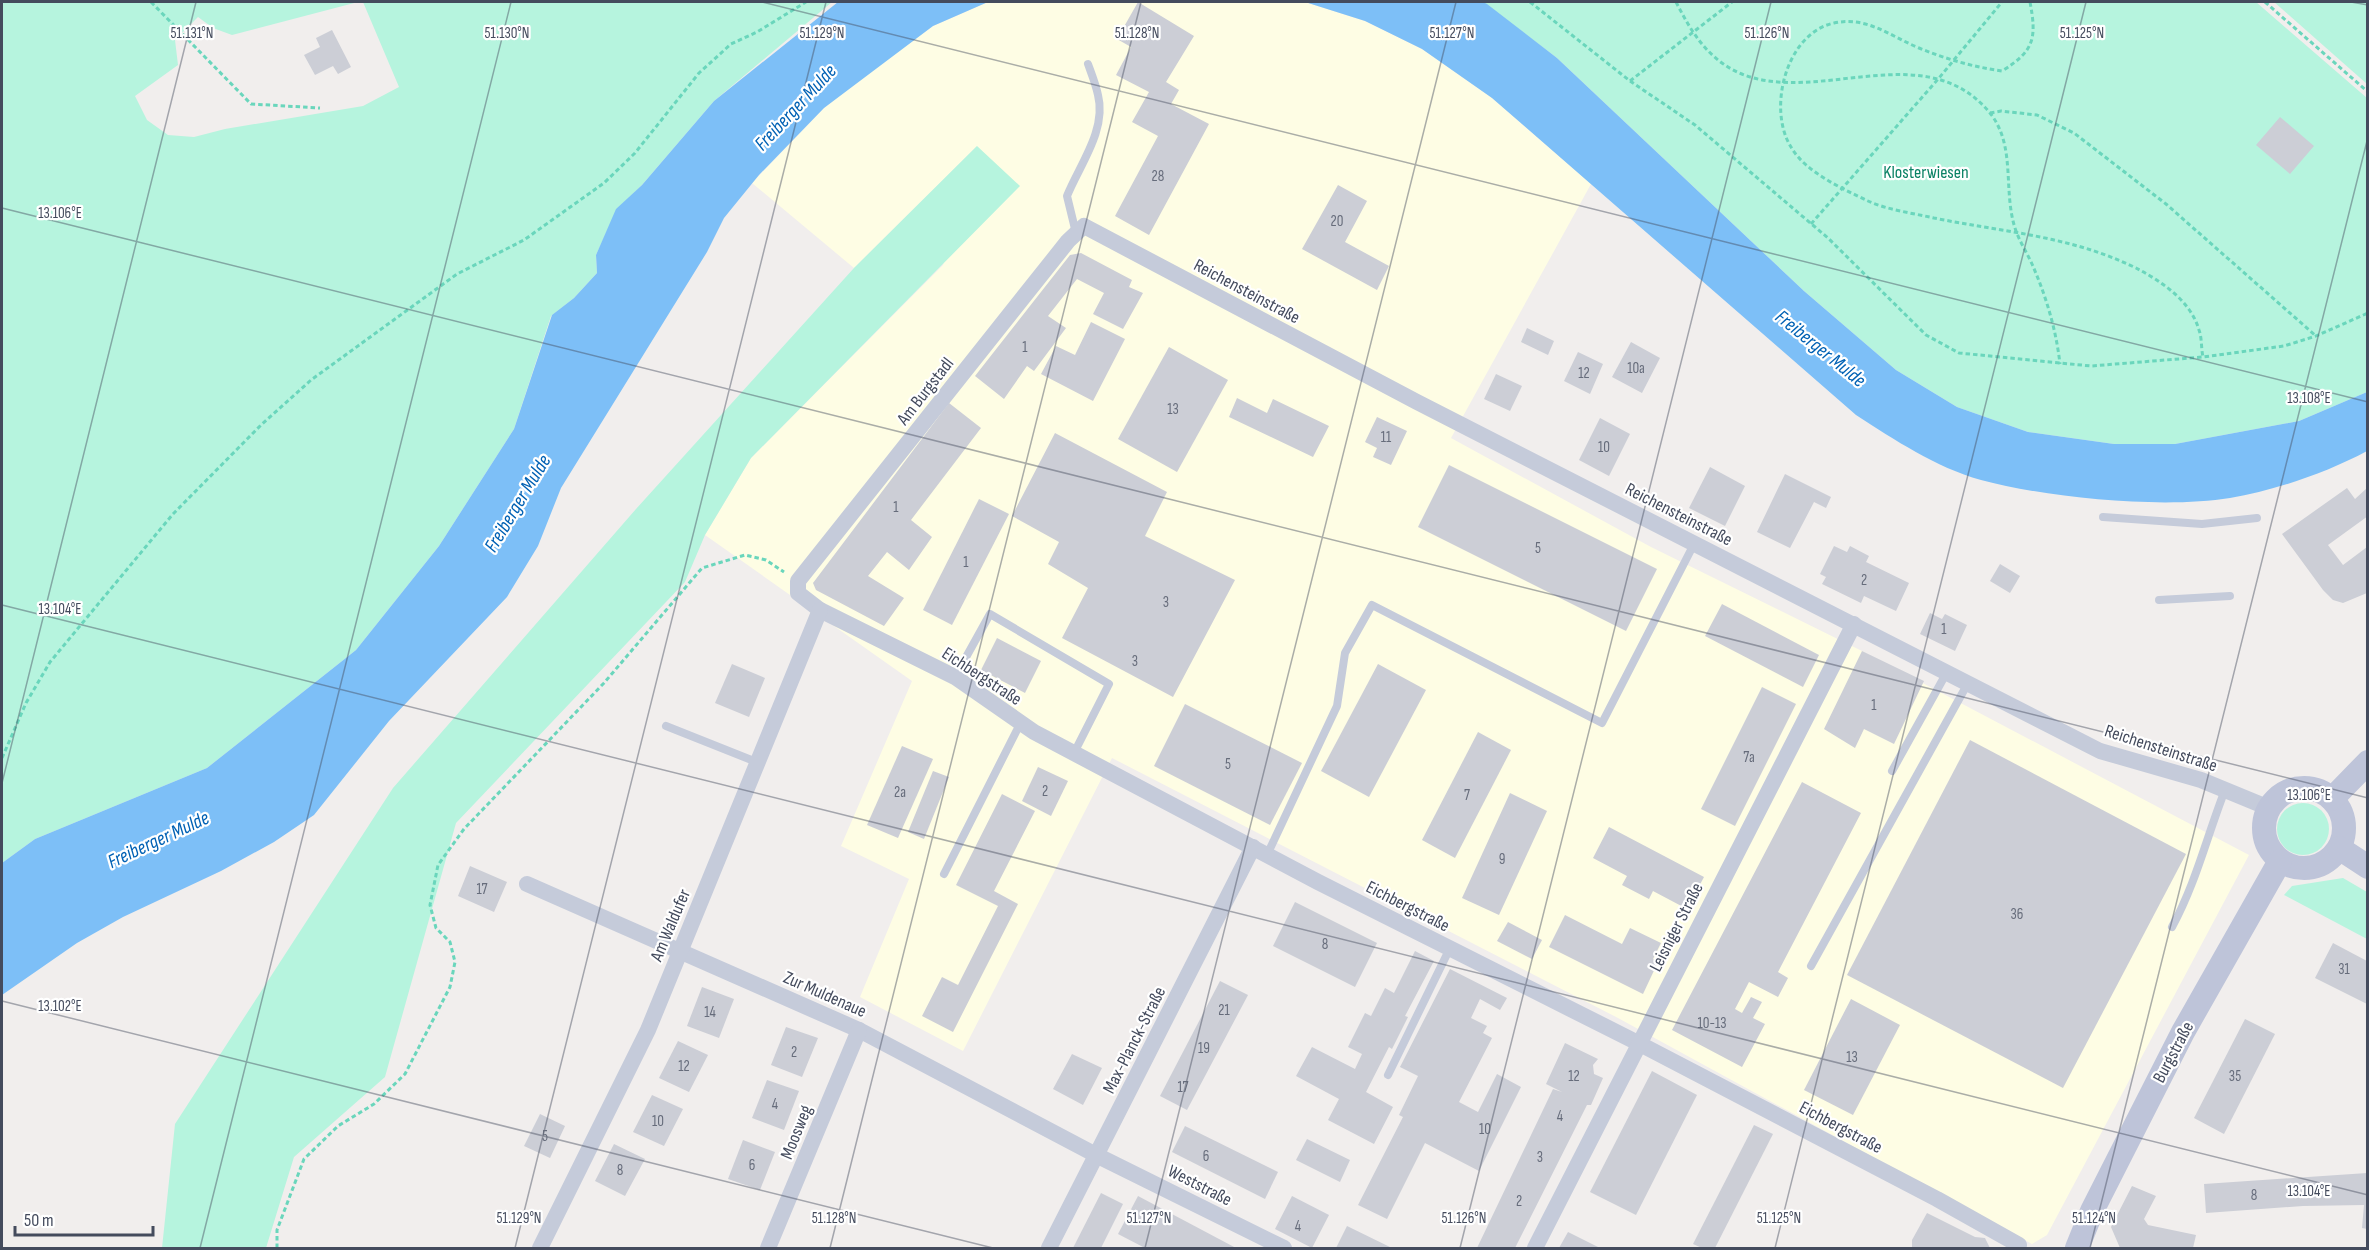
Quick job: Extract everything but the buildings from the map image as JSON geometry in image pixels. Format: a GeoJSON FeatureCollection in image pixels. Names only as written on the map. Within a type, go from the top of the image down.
{"type":"FeatureCollection","features":[{"type":"Feature","properties":{"kind":"main road"},"geometry":{"type":"LineString","coordinates":[[2332,799],[2367,762]]}},
{"type":"Feature","properties":{"kind":"main road"},"geometry":{"type":"LineString","coordinates":[[2298,788],[2316,790],[2332,799],[2343,817],[2344,828],[2339,848],[2333,856],[2317,867],[2298,868],[2280,861],[2267,846],[2264,837],[2265,817],[2269,808],[2281,794],[2298,788]]}},
{"type":"Feature","properties":{"kind":"main road"},"geometry":{"type":"LineString","coordinates":[[2339,848],[2367,867]]}},
{"type":"Feature","properties":{"kind":"main road","name":"Burgstraße"},"geometry":{"type":"LineString","coordinates":[[2077,1248],[2092,1211],[2183,1032],[2280,861]]}},
{"type":"Feature","properties":{"kind":"street","name":"Reichensteinstraße"},"geometry":{"type":"LineString","coordinates":[[1080,230],[2100,751],[2225,790],[2269,808]]}},
{"type":"Feature","properties":{"kind":"street","name":"Am Burgstadl"},"geometry":{"type":"LineString","coordinates":[[798,581],[1080,230]]}},
{"type":"Feature","properties":{"kind":"street","name":"Eichbergstraße"},"geometry":{"type":"LineString","coordinates":[[798,581],[798,593],[820,610],[955,677],[1020,724],[1260,851],[1638,1043],[1937,1199],[2019,1245]]}},
{"type":"Feature","properties":{"kind":"street","name":"Am Waldufer"},"geometry":{"type":"LineString","coordinates":[[540,1248],[648,1030],[820,610]]}},
{"type":"Feature","properties":{"kind":"street","name":"Leisniger Straße"},"geometry":{"type":"LineString","coordinates":[[1536,1248],[1638,1043],[1854,624]]}},
{"type":"Feature","properties":{"kind":"street","name":"Max-Planck-Straße"},"geometry":{"type":"LineString","coordinates":[[1049,1248],[1260,851]]}},
{"type":"Feature","properties":{"kind":"street","name":"Zur Muldenaue"},"geometry":{"type":"LineString","coordinates":[[528,884],[859,1030],[1098,1156]]}},
{"type":"Feature","properties":{"kind":"street","name":"Moosweg"},"geometry":{"type":"LineString","coordinates":[[768,1248],[859,1030]]}},
{"type":"Feature","properties":{"kind":"street","name":"Weststraße"},"geometry":{"type":"LineString","coordinates":[[1098,1156],[1284,1248]]}},
{"type":"Feature","properties":{"kind":"lane"},"geometry":{"type":"LineString","coordinates":[[1080,230],[1067,196],[1084,162],[1099,114],[1099,97],[1088,64]]}},
{"type":"Feature","properties":{"kind":"lane"},"geometry":{"type":"LineString","coordinates":[[2103,517],[2202,524],[2257,518]]}},
{"type":"Feature","properties":{"kind":"lane"},"geometry":{"type":"LineString","coordinates":[[1260,851],[1337,706],[1345,653],[1372,605],[1602,723],[1694,544]]}},
{"type":"Feature","properties":{"kind":"lane"},"geometry":{"type":"LineString","coordinates":[[2160,600],[2230,596]]}},
{"type":"Feature","properties":{"kind":"lane"},"geometry":{"type":"LineString","coordinates":[[955,677],[990,614],[1108,684],[1074,753]]}},
{"type":"Feature","properties":{"kind":"lane"},"geometry":{"type":"LineString","coordinates":[[1892,771],[1947,672]]}},
{"type":"Feature","properties":{"kind":"lane"},"geometry":{"type":"LineString","coordinates":[[1811,966],[1968,683]]}},
{"type":"Feature","properties":{"kind":"lane"},"geometry":{"type":"LineString","coordinates":[[944,874],[1020,724]]}},
{"type":"Feature","properties":{"kind":"lane"},"geometry":{"type":"LineString","coordinates":[[666,726],[759,763]]}},
{"type":"Feature","properties":{"kind":"lane"},"geometry":{"type":"LineString","coordinates":[[2172,927],[2199,872],[2209,833],[2225,790]]}},
{"type":"Feature","properties":{"kind":"lane"},"geometry":{"type":"LineString","coordinates":[[1388,1075],[1450,948]]}},
{"type":"Feature","properties":{"kind":"path"},"geometry":{"type":"LineString","coordinates":[[151,2],[251,104],[320,108]]}},
{"type":"Feature","properties":{"kind":"path"},"geometry":{"type":"LineString","coordinates":[[2,758],[26,703],[50,662],[173,514],[261,425],[311,380],[457,274],[524,240],[604,183],[635,153],[699,73],[715,58],[731,44],[757,32],[806,2]]}},
{"type":"Feature","properties":{"kind":"path"},"geometry":{"type":"LineString","coordinates":[[1530,2],[1630,81],[1695,125],[1811,224],[1926,336],[1959,352],[2091,366],[2203,357],[2284,346],[2316,336],[2367,313]]}},
{"type":"Feature","properties":{"kind":"path"},"geometry":{"type":"LineString","coordinates":[[1676,2],[1693,33],[1723,64],[1754,79],[1785,82],[1899,75],[1939,78],[1976,100],[1990,113],[2005,142],[2009,169],[2008,205],[2016,232],[2042,288],[2057,334],[2060,364]]}},
{"type":"Feature","properties":{"kind":"path"},"geometry":{"type":"LineString","coordinates":[[1630,81],[1732,2]]}},
{"type":"Feature","properties":{"kind":"path"},"geometry":{"type":"LineString","coordinates":[[1811,224],[1939,78],[2002,2]]}},
{"type":"Feature","properties":{"kind":"path"},"geometry":{"type":"LineString","coordinates":[[2030,2],[2034,19],[2032,38],[2024,57],[2002,70],[1972,66],[1952,60],[1919,48],[1869,23],[1835,22],[1819,28],[1797,48],[1785,82],[1779,111],[1790,147],[1809,168],[1882,206],[1973,226],[2071,242],[2136,268],[2165,287],[2189,308],[2199,330],[2203,357]]}},
{"type":"Feature","properties":{"kind":"path"},"geometry":{"type":"LineString","coordinates":[[2265,2],[2367,92]]}},
{"type":"Feature","properties":{"kind":"path"},"geometry":{"type":"LineString","coordinates":[[1990,113],[2001,111],[2037,115],[2074,133],[2166,204],[2316,336]]}},
{"type":"Feature","properties":{"kind":"path"},"geometry":{"type":"LineString","coordinates":[[277,1248],[277,1230],[304,1159],[338,1126],[374,1104],[405,1074],[450,987],[455,962],[450,942],[436,928],[430,905],[438,865],[464,829],[604,682],[702,568],[745,555],[766,560],[798,581]]}},
{"type":"Feature","properties":{"kind":"shaded area"},"geometry":{"type":"Polygon","coordinates":[[[988,2],[1305,2],[1365,21],[1422,49],[1492,98],[1591,184],[1451,438],[1651,547],[1862,651],[2249,855],[2047,1235],[2032,1244],[1618,1018],[1112,758],[963,1051],[860,997],[909,879],[841,846],[912,681],[705,535],[751,458],[943,265],[977,146],[854,268],[752,183],[824,108],[874,69],[933,26],[988,2]]]}},
{"type":"Feature","properties":{"kind":"green space"},"geometry":{"type":"Polygon","coordinates":[[[2,2],[358,2],[232,35],[213,28],[198,17],[175,40],[178,65],[135,96],[147,120],[168,135],[194,137],[225,129],[363,106],[399,87],[363,2],[832,2],[714,101],[642,185],[617,209],[596,255],[597,273],[574,298],[551,316],[514,429],[439,546],[356,650],[207,768],[35,839],[2,863],[2,2]]]}},
{"type":"Feature","properties":{"kind":"green space","name":"Klosterwiesen"},"geometry":{"type":"Polygon","coordinates":[[[1483,2],[2256,2],[2367,98],[2367,392],[2299,421],[2175,444],[2114,444],[2028,432],[1957,407],[1896,370],[1804,291],[1557,58],[1483,2]]]}},
{"type":"Feature","properties":{"kind":"green space"},"geometry":{"type":"Polygon","coordinates":[[[2274,2],[2367,2],[2367,84],[2274,2]]]}},
{"type":"Feature","properties":{"kind":"green space"},"geometry":{"type":"Polygon","coordinates":[[[977,146],[1020,186],[751,458],[705,535],[685,582],[456,823],[385,1077],[294,1157],[266,1248],[162,1248],[175,1124],[393,788],[636,509],[854,268],[977,146]]]}},
{"type":"Feature","properties":{"kind":"green space"},"geometry":{"type":"Polygon","coordinates":[[[2303,803],[2313,805],[2321,811],[2327,819],[2329,829],[2327,839],[2321,847],[2313,853],[2303,855],[2293,853],[2285,847],[2279,839],[2277,829],[2279,819],[2285,811],[2293,805],[2303,803]]]}},
{"type":"Feature","properties":{"kind":"green space"},"geometry":{"type":"Polygon","coordinates":[[[2343,878],[2367,892],[2367,939],[2284,895],[2292,886],[2343,878]]]}},
{"type":"Feature","properties":{"kind":"water","name":"Freiberger Mulde"},"geometry":{"type":"Polygon","coordinates":[[[838,2],[988,2],[933,26],[824,108],[759,175],[724,218],[707,252],[561,488],[538,546],[507,597],[389,721],[314,815],[274,842],[221,871],[123,917],[77,943],[2,995],[2,863],[35,839],[207,768],[356,650],[439,546],[514,429],[552,315],[574,298],[597,273],[596,255],[616,209],[642,185],[714,101],[838,2]]]}},
{"type":"Feature","properties":{"kind":"water","name":"Freiberger Mulde"},"geometry":{"type":"Polygon","coordinates":[[[1305,2],[1483,2],[1487,4],[1557,58],[1804,291],[1896,370],[1957,407],[2028,432],[2114,444],[2175,444],[2299,421],[2367,392],[2367,451],[2300,480],[2230,498],[2203,501],[2139,502],[2071,497],[1981,480],[1948,468],[1916,452],[1856,415],[1492,98],[1422,49],[1365,21],[1305,2]]]}}]}
